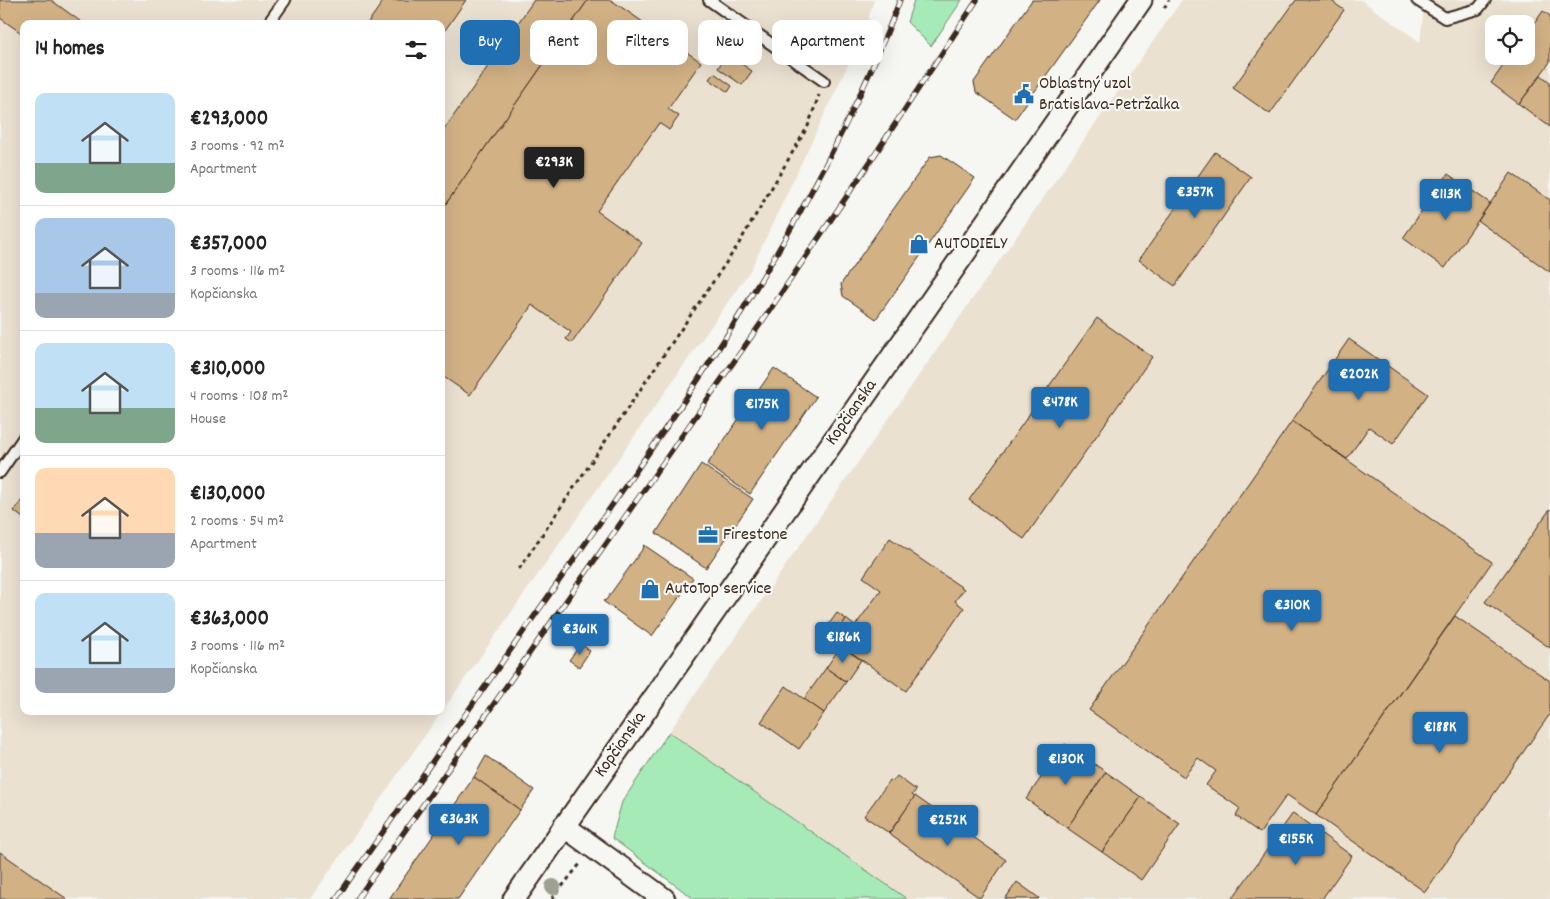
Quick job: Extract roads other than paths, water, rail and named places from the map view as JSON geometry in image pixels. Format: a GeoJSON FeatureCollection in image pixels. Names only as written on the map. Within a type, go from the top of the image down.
{"type":"FeatureCollection","features":[{"type":"Feature","properties":{"kind":"street","name":"Kopčianska"},"geometry":{"type":"LineString","coordinates":[[514,899],[1141,0]]}},
{"type":"Feature","properties":{"kind":"street"},"geometry":{"type":"LineString","coordinates":[[564,826],[664,899]]}},
{"type":"Feature","properties":{"kind":"lane"},"geometry":{"type":"LineString","coordinates":[[271,20],[285,0]]}},
{"type":"Feature","properties":{"kind":"lane"},"geometry":{"type":"LineString","coordinates":[[709,0],[824,81]]}},
{"type":"Feature","properties":{"kind":"lane"},"geometry":{"type":"LineString","coordinates":[[1417,0],[1445,18],[1478,9],[1485,0]]}},
{"type":"Feature","properties":{"kind":"lane"},"geometry":{"type":"LineString","coordinates":[[0,472],[20,443]]}},
{"type":"Feature","properties":{"kind":"railway"},"geometry":{"type":"LineString","coordinates":[[336,899],[656,442],[735,322],[795,221],[834,148],[869,75],[900,0]]}},
{"type":"Feature","properties":{"kind":"railway"},"geometry":{"type":"LineString","coordinates":[[357,899],[761,323],[977,0]]}},
{"type":"Feature","properties":{"kind":"place","name":"Oblastný uzol Bratislava-Petržalka"},"geometry":{"type":"Point","coordinates":[1024,94]}},
{"type":"Feature","properties":{"kind":"place","name":"AUTODIELY"},"geometry":{"type":"Point","coordinates":[919,244]}},
{"type":"Feature","properties":{"kind":"place","name":"Firestone"},"geometry":{"type":"Point","coordinates":[708,535]}},
{"type":"Feature","properties":{"kind":"place","name":"AutoTop service"},"geometry":{"type":"Point","coordinates":[650,589]}}]}
